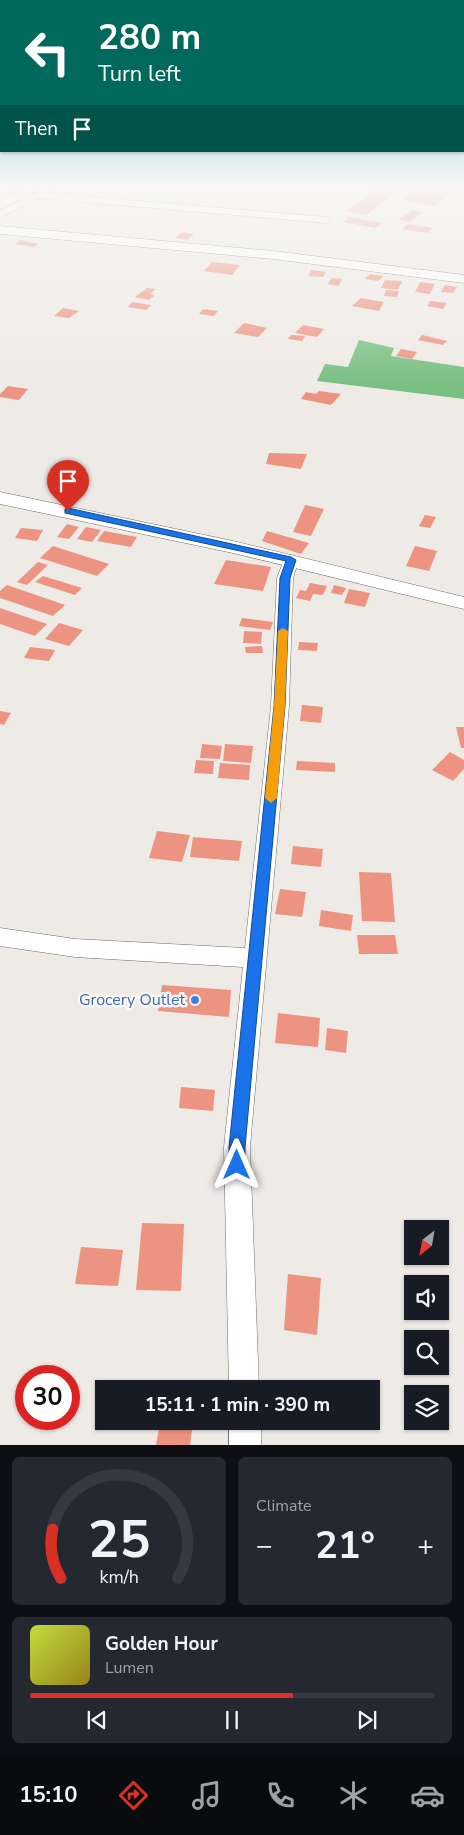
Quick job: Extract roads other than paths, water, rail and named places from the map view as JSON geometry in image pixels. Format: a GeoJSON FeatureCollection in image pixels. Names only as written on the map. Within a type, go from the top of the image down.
{"type":"FeatureCollection","features":[{"type":"Feature","properties":{"kind":"street"},"geometry":{"type":"LineString","coordinates":[[245,252],[464,279]]}},
{"type":"Feature","properties":{"kind":"street"},"geometry":{"type":"LineString","coordinates":[[0,498],[291,560],[464,603]]}},
{"type":"Feature","properties":{"kind":"street"},"geometry":{"type":"LineString","coordinates":[[244,1380],[237,1147],[280,706],[285,578],[291,560]]}},
{"type":"Feature","properties":{"kind":"street"},"geometry":{"type":"LineString","coordinates":[[0,938],[75,948],[256,958]]}},
{"type":"Feature","properties":{"kind":"street"},"geometry":{"type":"LineString","coordinates":[[244,1430],[245,1445]]}},
{"type":"Feature","properties":{"kind":"place","name":"Grocery Outlet"},"geometry":{"type":"Point","coordinates":[195,1000]}}]}
